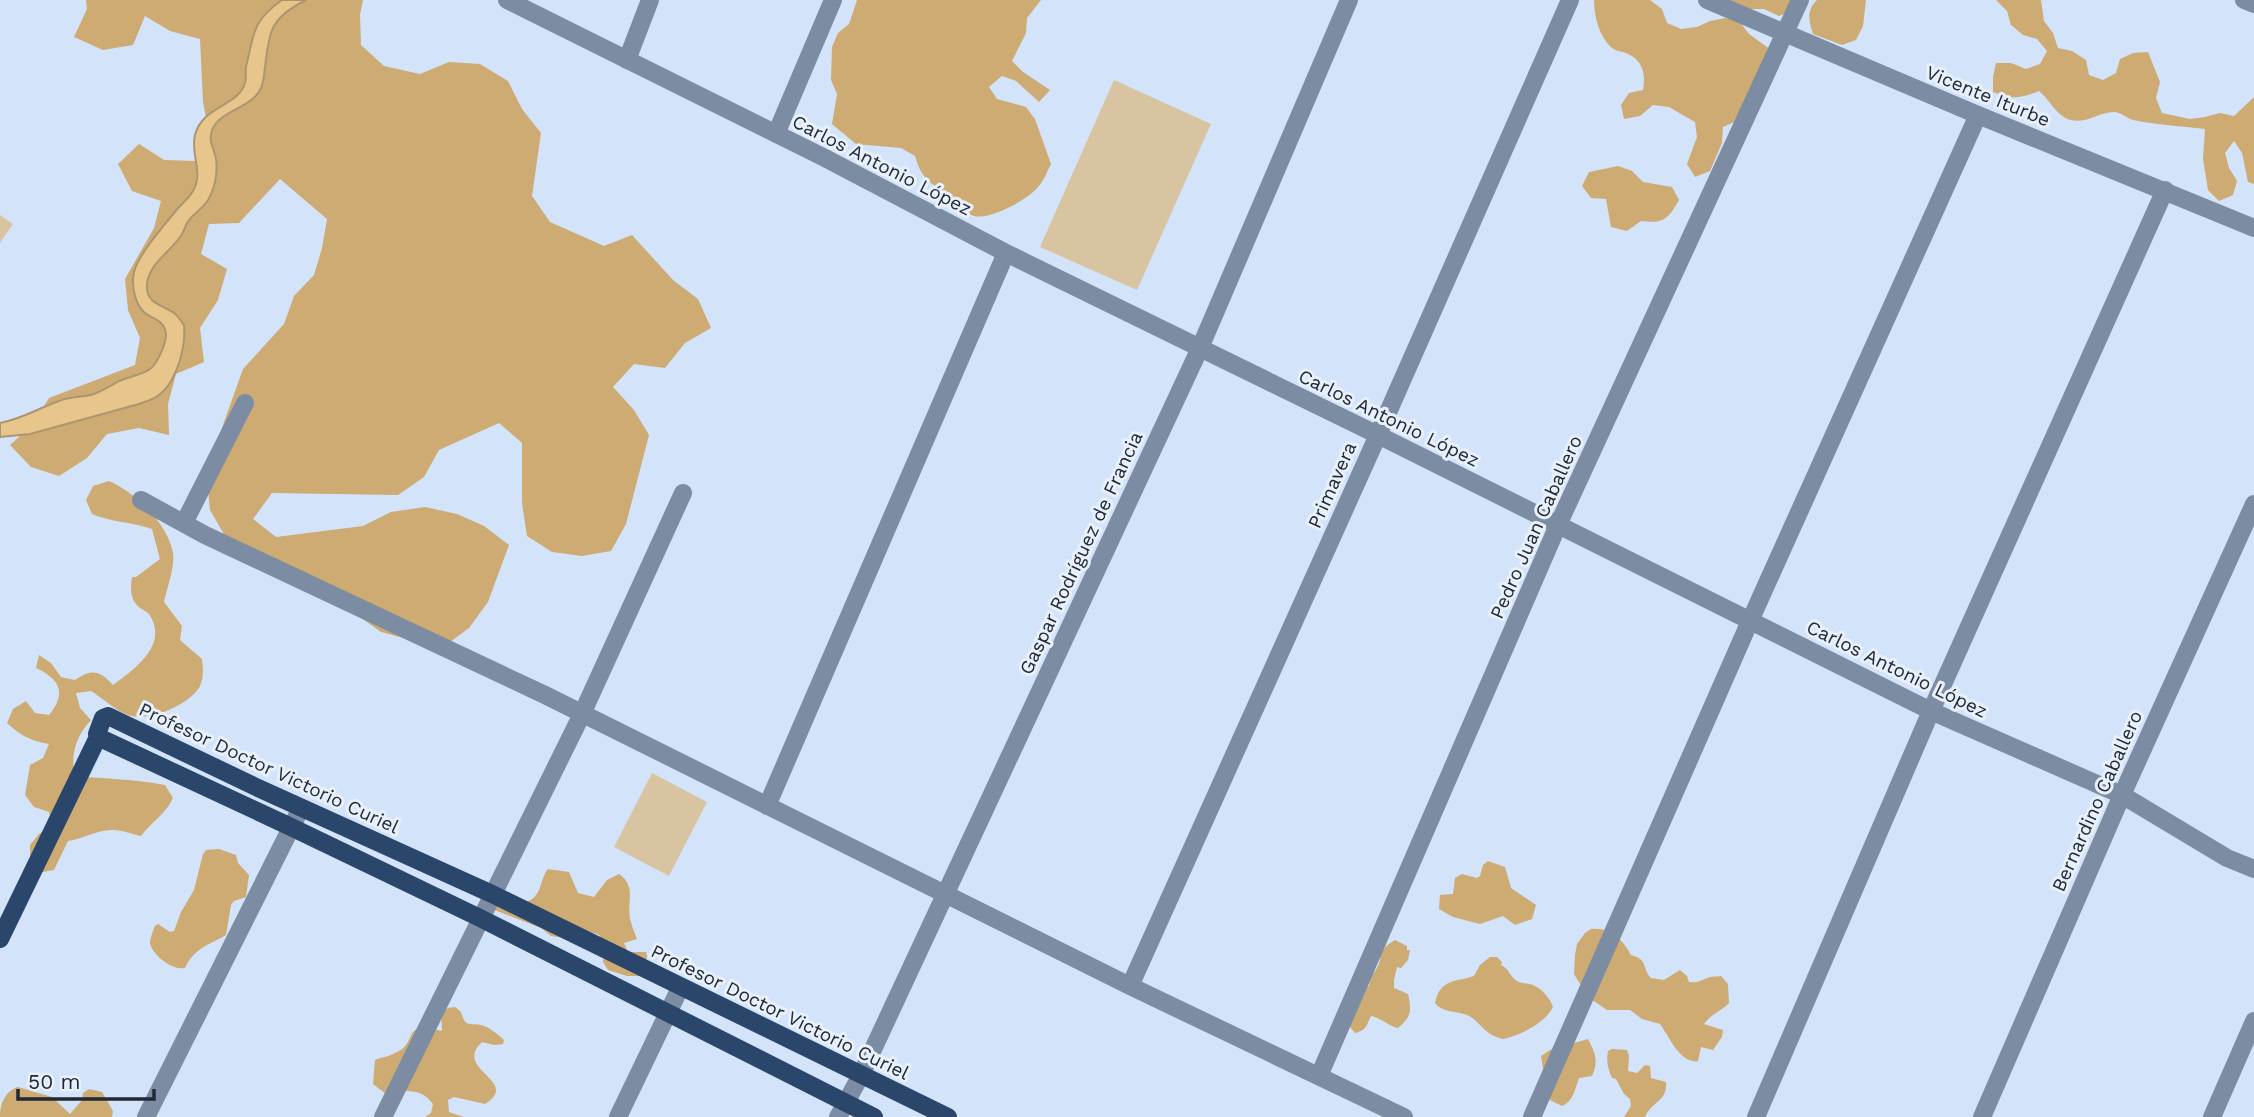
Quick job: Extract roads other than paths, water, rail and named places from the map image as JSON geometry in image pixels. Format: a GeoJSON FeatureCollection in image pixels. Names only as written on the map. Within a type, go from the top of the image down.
{"type":"FeatureCollection","features":[{"type":"Feature","properties":{"kind":"main road","name":"Profesor Doctor Victorio Curiel"},"geometry":{"type":"LineString","coordinates":[[98,737],[103,718],[108,716],[300,808],[492,894],[948,1117]]}},
{"type":"Feature","properties":{"kind":"main road"},"geometry":{"type":"LineString","coordinates":[[0,939],[98,737],[480,918],[668,1014],[841,1110],[874,1117]]}},
{"type":"Feature","properties":{"kind":"street","name":"Carlos Antonio López"},"geometry":{"type":"LineString","coordinates":[[507,0],[776,134],[1006,253],[1931,711],[2122,795],[2227,858],[2254,869]]}},
{"type":"Feature","properties":{"kind":"street"},"geometry":{"type":"LineString","coordinates":[[627,60],[650,0]]}},
{"type":"Feature","properties":{"kind":"street"},"geometry":{"type":"LineString","coordinates":[[776,134],[833,0]]}},
{"type":"Feature","properties":{"kind":"street","name":"Gaspar Rodríguez de Francia"},"geometry":{"type":"LineString","coordinates":[[841,1110],[861,1075],[1200,348],[1349,0]]}},
{"type":"Feature","properties":{"kind":"street","name":"Primavera"},"geometry":{"type":"LineString","coordinates":[[1130,986],[1570,0]]}},
{"type":"Feature","properties":{"kind":"street","name":"Vicente Iturbe"},"geometry":{"type":"LineString","coordinates":[[1707,0],[2254,228]]}},
{"type":"Feature","properties":{"kind":"street","name":"Pedro Juan Caballero"},"geometry":{"type":"LineString","coordinates":[[1319,1076],[1558,525],[1800,0]]}},
{"type":"Feature","properties":{"kind":"street"},"geometry":{"type":"LineString","coordinates":[[2244,0],[2254,4]]}},
{"type":"Feature","properties":{"kind":"street"},"geometry":{"type":"LineString","coordinates":[[1532,1117],[1750,621],[1978,115]]}},
{"type":"Feature","properties":{"kind":"street"},"geometry":{"type":"LineString","coordinates":[[1756,1117],[1931,711],[2165,191]]}},
{"type":"Feature","properties":{"kind":"street"},"geometry":{"type":"LineString","coordinates":[[767,806],[1006,253]]}},
{"type":"Feature","properties":{"kind":"street"},"geometry":{"type":"LineString","coordinates":[[184,523],[245,403]]}},
{"type":"Feature","properties":{"kind":"street"},"geometry":{"type":"LineString","coordinates":[[383,1117],[582,714],[683,493]]}},
{"type":"Feature","properties":{"kind":"street"},"geometry":{"type":"LineString","coordinates":[[141,500],[205,535],[582,714],[1130,986],[1404,1117]]}},
{"type":"Feature","properties":{"kind":"street","name":"Bernardino Caballero"},"geometry":{"type":"LineString","coordinates":[[1982,1117],[2122,795],[2254,504]]}},
{"type":"Feature","properties":{"kind":"street"},"geometry":{"type":"LineString","coordinates":[[248,807],[258,788]]}},
{"type":"Feature","properties":{"kind":"street"},"geometry":{"type":"LineString","coordinates":[[146,1117],[300,808]]}},
{"type":"Feature","properties":{"kind":"street"},"geometry":{"type":"LineString","coordinates":[[618,1117],[680,988]]}},
{"type":"Feature","properties":{"kind":"street"},"geometry":{"type":"LineString","coordinates":[[2213,1117],[2254,1021]]}}]}
